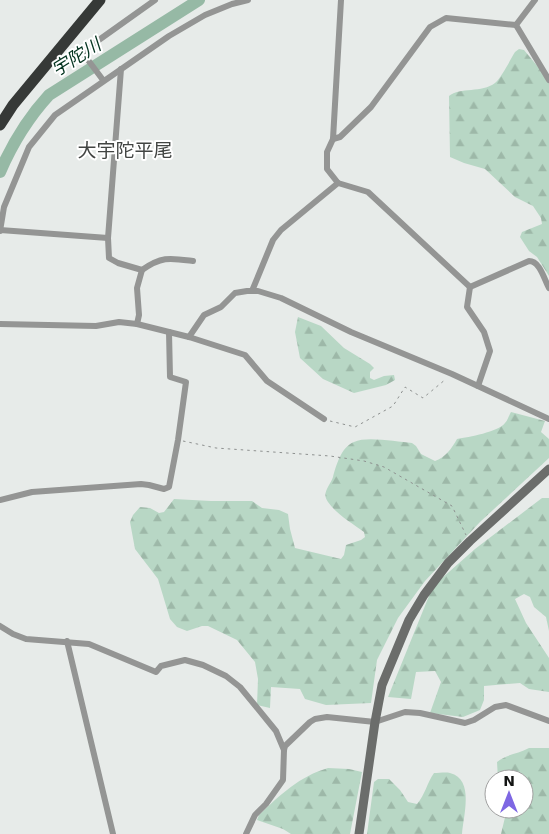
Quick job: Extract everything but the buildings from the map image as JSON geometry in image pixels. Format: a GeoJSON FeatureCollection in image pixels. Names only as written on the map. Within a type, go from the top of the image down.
{"type":"FeatureCollection","features":[{"type":"Feature","properties":{"kind":"highway"},"geometry":{"type":"LineString","coordinates":[[0,125],[12,105],[100,0]]}},
{"type":"Feature","properties":{"kind":"street"},"geometry":{"type":"LineString","coordinates":[[102,79],[82,52],[157,0]]}},
{"type":"Feature","properties":{"kind":"street"},"geometry":{"type":"LineString","coordinates":[[108,238],[0,230],[4,207],[28,147],[55,114],[102,79],[121,69],[169,36],[205,15],[248,0]]}},
{"type":"Feature","properties":{"kind":"street"},"geometry":{"type":"LineString","coordinates":[[341,0],[333,139],[327,152],[327,168],[338,183],[368,192],[470,288]]}},
{"type":"Feature","properties":{"kind":"street"},"geometry":{"type":"LineString","coordinates":[[516,25],[535,0]]}},
{"type":"Feature","properties":{"kind":"street"},"geometry":{"type":"LineString","coordinates":[[333,139],[340,137],[371,107],[430,27],[446,18],[516,25]]}},
{"type":"Feature","properties":{"kind":"street"},"geometry":{"type":"LineString","coordinates":[[516,25],[549,80]]}},
{"type":"Feature","properties":{"kind":"street"},"geometry":{"type":"LineString","coordinates":[[121,69],[108,238],[109,258],[118,263],[142,270]]}},
{"type":"Feature","properties":{"kind":"street"},"geometry":{"type":"LineString","coordinates":[[252,291],[273,240],[281,230],[338,183]]}},
{"type":"Feature","properties":{"kind":"street"},"geometry":{"type":"LineString","coordinates":[[137,324],[139,315],[137,288],[142,270],[165,258],[193,260]]}},
{"type":"Feature","properties":{"kind":"street"},"geometry":{"type":"LineString","coordinates":[[470,288],[529,261],[537,264],[549,288]]}},
{"type":"Feature","properties":{"kind":"street"},"geometry":{"type":"LineString","coordinates":[[470,288],[467,306],[484,332],[490,351],[478,386]]}},
{"type":"Feature","properties":{"kind":"street"},"geometry":{"type":"LineString","coordinates":[[190,337],[204,315],[221,308],[235,294],[252,291],[273,295],[351,332],[452,374],[549,419]]}},
{"type":"Feature","properties":{"kind":"street"},"geometry":{"type":"LineString","coordinates":[[0,324],[96,326],[119,322],[137,324],[190,337],[245,356],[267,381],[324,420]]}},
{"type":"Feature","properties":{"kind":"street"},"geometry":{"type":"LineString","coordinates":[[0,500],[32,492],[118,486],[149,485],[164,489],[169,487],[186,382],[170,376],[169,332]]}},
{"type":"Feature","properties":{"kind":"street"},"geometry":{"type":"LineString","coordinates":[[359,834],[382,685],[409,620],[424,595],[448,563],[549,469]]}},
{"type":"Feature","properties":{"kind":"street"},"geometry":{"type":"LineString","coordinates":[[0,626],[26,639],[89,644],[156,672],[161,666],[185,660],[203,665],[226,676],[240,687],[276,730],[284,750],[283,780],[266,804],[255,815],[246,834]]}},
{"type":"Feature","properties":{"kind":"street"},"geometry":{"type":"LineString","coordinates":[[67,641],[113,834]]}},
{"type":"Feature","properties":{"kind":"street"},"geometry":{"type":"LineString","coordinates":[[284,750],[315,719],[327,717],[375,722],[405,712],[420,713],[465,723],[474,720],[495,706],[506,705],[549,721]]}},
{"type":"Feature","properties":{"kind":"path"},"geometry":{"type":"LineString","coordinates":[[324,420],[355,427],[393,406],[405,387],[423,398],[452,374]]}},
{"type":"Feature","properties":{"kind":"path"},"geometry":{"type":"LineString","coordinates":[[178,440],[216,448],[330,456],[364,461],[384,467],[452,506],[470,541]]}},
{"type":"Feature","properties":{"kind":"green space"},"geometry":{"type":"Polygon","coordinates":[[[519,49],[524,50],[549,80],[549,276],[537,257],[529,251],[520,237],[522,232],[542,224],[541,218],[533,206],[515,197],[485,169],[450,157],[449,96],[454,93],[484,88],[495,83],[515,52],[519,49]]]}},
{"type":"Feature","properties":{"kind":"green space"},"geometry":{"type":"Polygon","coordinates":[[[298,317],[321,326],[344,348],[370,364],[374,368],[370,372],[370,378],[374,380],[394,375],[395,380],[386,385],[354,393],[323,379],[300,358],[295,332],[298,317]]]}},
{"type":"Feature","properties":{"kind":"green space"},"geometry":{"type":"Polygon","coordinates":[[[511,412],[545,421],[541,432],[549,439],[549,458],[480,522],[425,581],[398,618],[377,660],[371,703],[326,705],[305,699],[300,689],[271,687],[270,708],[257,705],[258,679],[255,662],[237,640],[208,626],[187,631],[177,627],[170,619],[158,579],[135,549],[130,522],[140,507],[150,508],[159,513],[164,512],[174,499],[252,501],[262,508],[279,510],[288,514],[295,548],[341,559],[346,545],[365,537],[364,532],[331,506],[325,496],[340,457],[349,444],[366,439],[412,443],[421,454],[435,461],[445,455],[457,439],[483,434],[496,429],[506,422],[511,412]]]}},
{"type":"Feature","properties":{"kind":"green space"},"geometry":{"type":"Polygon","coordinates":[[[542,498],[549,498],[549,631],[546,617],[534,607],[530,597],[524,594],[515,599],[526,623],[549,658],[549,692],[529,689],[520,683],[484,686],[484,700],[480,710],[463,717],[430,713],[441,682],[435,671],[416,672],[411,699],[388,697],[433,586],[475,549],[542,498]]]}},
{"type":"Feature","properties":{"kind":"green space"},"geometry":{"type":"Polygon","coordinates":[[[529,748],[549,748],[549,834],[501,834],[505,819],[534,819],[534,769],[497,769],[497,762],[505,757],[529,748]]]}},
{"type":"Feature","properties":{"kind":"green space"},"geometry":{"type":"Polygon","coordinates":[[[328,768],[362,772],[350,834],[291,834],[283,829],[257,820],[259,815],[275,800],[299,781],[328,768]]]}},
{"type":"Feature","properties":{"kind":"green space"},"geometry":{"type":"Polygon","coordinates":[[[434,773],[450,773],[458,777],[463,783],[466,799],[462,834],[367,834],[374,782],[378,779],[389,779],[408,802],[417,804],[434,773]]]}},
{"type":"Feature","properties":{"kind":"waterway","name":"宇陀川"},"geometry":{"type":"LineString","coordinates":[[0,172],[21,131],[49,95],[199,0]]}},
{"type":"Feature","properties":{"kind":"district","name":"大宇陀平尾"},"geometry":{"type":"Point","coordinates":[125,150]}}]}
